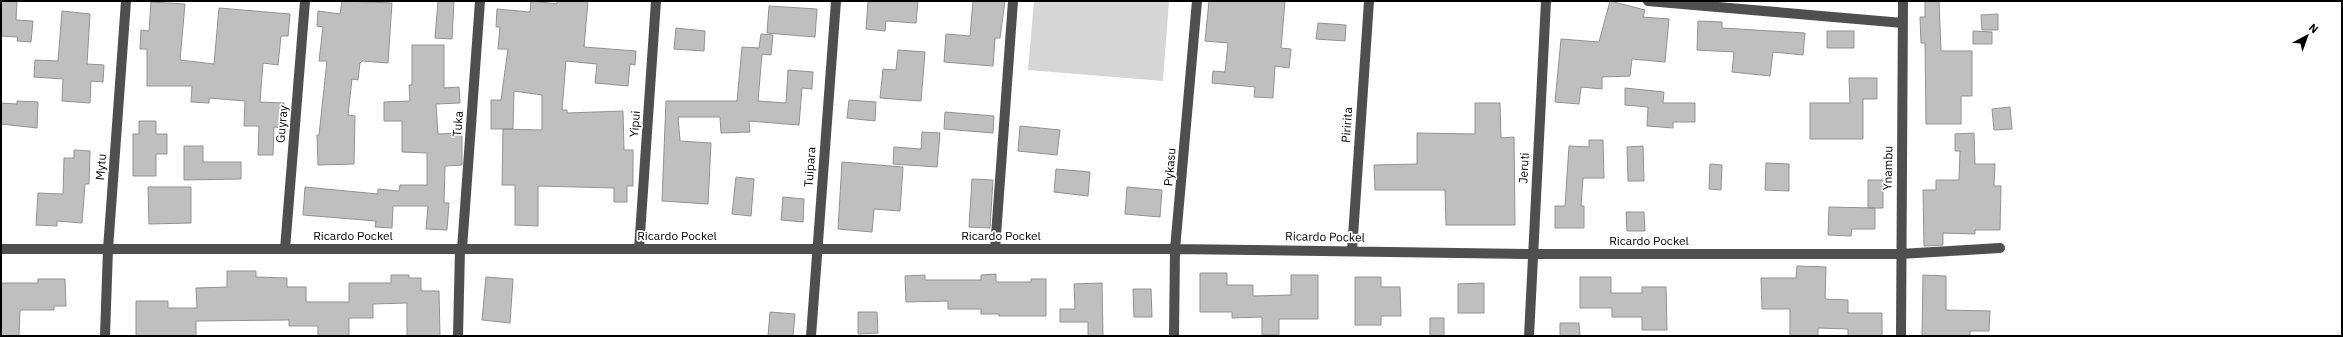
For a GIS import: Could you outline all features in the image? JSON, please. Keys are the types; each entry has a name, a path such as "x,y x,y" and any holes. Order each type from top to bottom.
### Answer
{"street":[{"name":"Mytu","path":"105,336 108,249 126,1"},
{"name":"Guyray","path":"285,249 305,1"},
{"name":"Tuka","path":"458,336 461,249 480,1"},
{"name":"Yipui","path":"639,249 656,1"},
{"name":"Tuipara","path":"811,336 836,1"},
{"path":"995,249 1013,1"},
{"name":"Pykasu","path":"1174,336 1176,249 1197,1"},
{"name":"Piririta","path":"1352,250 1369,1"},
{"name":"Jeruti","path":"1529,336 1546,1"},
{"path":"1648,1 1903,23"},
{"name":"Ynambu","path":"1901,336 1900,254 1903,1"},
{"name":"Ricardo Pockel","path":"1,249 817,248 1352,250 1532,254 1900,254 2000,248"}],"shaded area":[{"path":"1034,1 1169,1 1163,81 1028,70"}],"building":[{"path":"1,1 17,1 16,20 33,21 31,42 17,41 18,37 1,36"},
{"path":"342,1 392,3 388,63 362,61 360,63 358,80 352,79 348,115 355,116 354,164 318,165 317,135 319,135 327,61 319,61 323,27 317,26 318,11 340,14"},
{"path":"438,1 454,1 452,39 435,38"},
{"path":"531,1 557,4 557,1 588,1 584,47 636,51 635,65 630,64 628,86 595,83 597,64 566,61 562,110 567,110 567,113 623,111 624,150 633,150 633,186 627,186 627,202 614,202 614,188 538,186 538,226 515,225 515,185 502,185 503,129 491,129 491,100 501,100 508,49 498,49 500,27 496,27 497,9 530,12","holes":["514,91 542,95 542,130 503,129 513,129"]},
{"path":"868,1 918,1 916,23 886,21 885,31 866,29"},
{"path":"973,1 1005,1 1000,38 995,38 993,66 944,62 946,34 970,36"},
{"path":"1209,1 1285,1 1281,48 1291,49 1289,68 1275,66 1273,98 1254,97 1255,87 1212,83 1213,71 1225,72 1228,43 1205,41"},
{"path":"1610,1 1645,10 1643,17 1669,19 1665,62 1632,59 1630,76 1602,77 1602,89 1581,87 1579,104 1555,102 1561,39 1599,42"},
{"path":"1925,1 1939,1 1941,51 1972,51 1972,96 1961,96 1961,124 1926,124 1925,43 1921,43 1920,17 1925,17"},
{"path":"151,2 185,4 180,60 214,64 219,8 290,14 288,36 281,36 278,65 263,63 260,102 284,103 283,128 274,127 273,155 258,155 259,126 244,126 245,101 209,98 209,103 191,102 192,86 147,86 147,49 140,49 141,30 149,31"},
{"path":"769,6 817,9 815,37 767,33"},
{"path":"62,11 90,14 87,64 104,65 103,82 91,81 90,103 62,101 63,79 34,77 35,60 58,61"},
{"path":"1998,14 1998,30 1982,30 1981,15"},
{"path":"1698,21 1722,22 1722,28 1805,33 1803,55 1773,52 1770,76 1732,72 1734,52 1697,50"},
{"path":"1318,23 1346,25 1345,41 1316,39"},
{"path":"676,28 705,31 704,51 674,49"},
{"path":"1827,31 1854,31 1854,48 1827,48"},
{"path":"1973,31 1992,32 1992,44 1973,44"},
{"path":"761,34 773,35 771,55 762,54 758,101 786,103 788,70 813,72 812,89 802,88 799,125 749,121 750,132 721,133 720,117 678,117 680,141 711,143 708,204 662,201 666,101 737,101 742,47 759,48"},
{"path":"412,45 444,45 444,88 459,87 460,103 436,104 438,134 462,133 462,165 445,166 444,203 449,203 447,230 426,229 428,206 393,206 392,228 375,227 376,221 303,215 305,187 378,194 378,189 399,191 400,185 427,185 427,153 402,152 402,121 384,121 384,102 410,101 409,85 412,85"},
{"path":"898,50 925,52 921,101 880,98 883,69 896,70"},
{"path":"1849,78 1877,78 1877,99 1863,99 1863,139 1810,139 1810,103 1850,103"},
{"path":"1625,88 1664,92 1663,103 1695,103 1695,122 1673,122 1673,128 1647,126 1648,107 1625,105"},
{"path":"849,100 876,102 875,121 847,118"},
{"path":"17,101 38,102 37,128 1,124 1,103 17,104"},
{"path":"1475,103 1500,103 1501,138 1514,137 1515,225 1446,225 1445,190 1375,190 1374,165 1417,164 1417,133 1475,134"},
{"path":"2010,107 2012,129 1994,130 1992,109"},
{"path":"945,112 994,116 993,133 944,129"},
{"path":"139,121 156,121 156,134 167,134 167,154 156,154 156,176 133,176 133,134 139,134"},
{"path":"1020,126 1060,130 1057,155 1018,151"},
{"path":"922,132 940,133 937,167 893,164 894,147 921,149"},
{"path":"1974,133 1975,164 1995,164 1994,186 2001,186 2000,230 1975,230 1975,234 1943,233 1943,245 1924,246 1923,190 1936,190 1936,180 1959,180 1960,151 1955,151 1955,134"},
{"path":"1589,140 1603,140 1604,178 1583,178 1581,206 1584,206 1584,228 1555,228 1555,206 1565,206 1569,146 1589,147"},
{"path":"184,146 203,146 203,162 241,162 241,179 184,180"},
{"path":"1643,146 1644,181 1628,181 1627,147"},
{"path":"74,150 90,151 89,184 85,184 82,223 57,221 57,226 36,225 38,193 63,194 64,158 74,158"},
{"path":"842,162 903,167 900,211 874,209 872,232 838,229"},
{"path":"1766,163 1789,164 1789,191 1765,190"},
{"path":"1710,164 1722,165 1721,190 1709,189"},
{"path":"1056,169 1090,172 1088,196 1054,192"},
{"path":"736,177 754,179 751,216 732,214"},
{"path":"972,179 993,180 990,228 969,227"},
{"path":"1868,180 1883,180 1883,208 1868,208"},
{"path":"148,187 191,187 191,223 149,224"},
{"path":"1127,187 1162,190 1160,217 1125,214"},
{"path":"783,197 804,199 803,222 781,220"},
{"path":"1829,207 1875,208 1875,229 1852,229 1851,236 1828,235"},
{"path":"1626,212 1644,212 1645,231 1627,231"},
{"path":"1797,266 1826,267 1825,299 1848,300 1848,313 1882,313 1882,336 1848,336 1848,329 1818,328 1818,336 1790,336 1790,309 1762,309 1761,278 1796,278"},
{"path":"227,271 256,271 256,277 287,278 287,287 306,287 306,302 349,302 349,283 391,283 391,275 409,275 409,278 421,278 421,291 439,291 440,336 407,336 407,303 373,304 373,318 349,318 349,336 318,336 318,326 289,326 289,320 196,321 196,336 136,336 136,301 168,301 168,308 197,308 196,288 227,287"},
{"path":"1200,273 1227,273 1227,285 1253,285 1253,296 1291,295 1291,275 1318,275 1318,319 1279,319 1279,335 1262,335 1262,317 1232,318 1232,312 1200,312"},
{"path":"996,274 996,282 1031,282 1031,279 1046,279 1046,316 999,316 999,314 981,314 981,309 948,309 948,301 906,302 905,276 925,275 925,280 981,280 981,275"},
{"path":"1923,275 1946,276 1946,310 1990,311 1989,331 1970,331 1970,336 1922,336"},
{"path":"486,277 513,279 510,323 482,320"},
{"path":"1355,277 1381,277 1381,287 1400,287 1401,316 1381,316 1381,325 1355,325"},
{"path":"1580,277 1611,277 1611,293 1642,293 1642,287 1666,287 1667,330 1642,330 1642,317 1612,317 1612,308 1580,308"},
{"path":"38,279 65,279 66,306 54,306 54,310 20,310 19,336 1,336 1,283 38,283"},
{"path":"1102,283 1103,336 1088,336 1088,322 1060,322 1060,309 1075,309 1074,284"},
{"path":"1484,283 1484,313 1458,313 1458,284"},
{"path":"1133,289 1151,289 1152,317 1134,317"},
{"path":"770,312 795,314 793,336 768,336"},
{"path":"858,312 877,312 878,333 858,334"},
{"path":"1430,318 1444,318 1444,336 1430,336"},
{"path":"1560,323 1579,323 1580,336 1560,336"}]}
